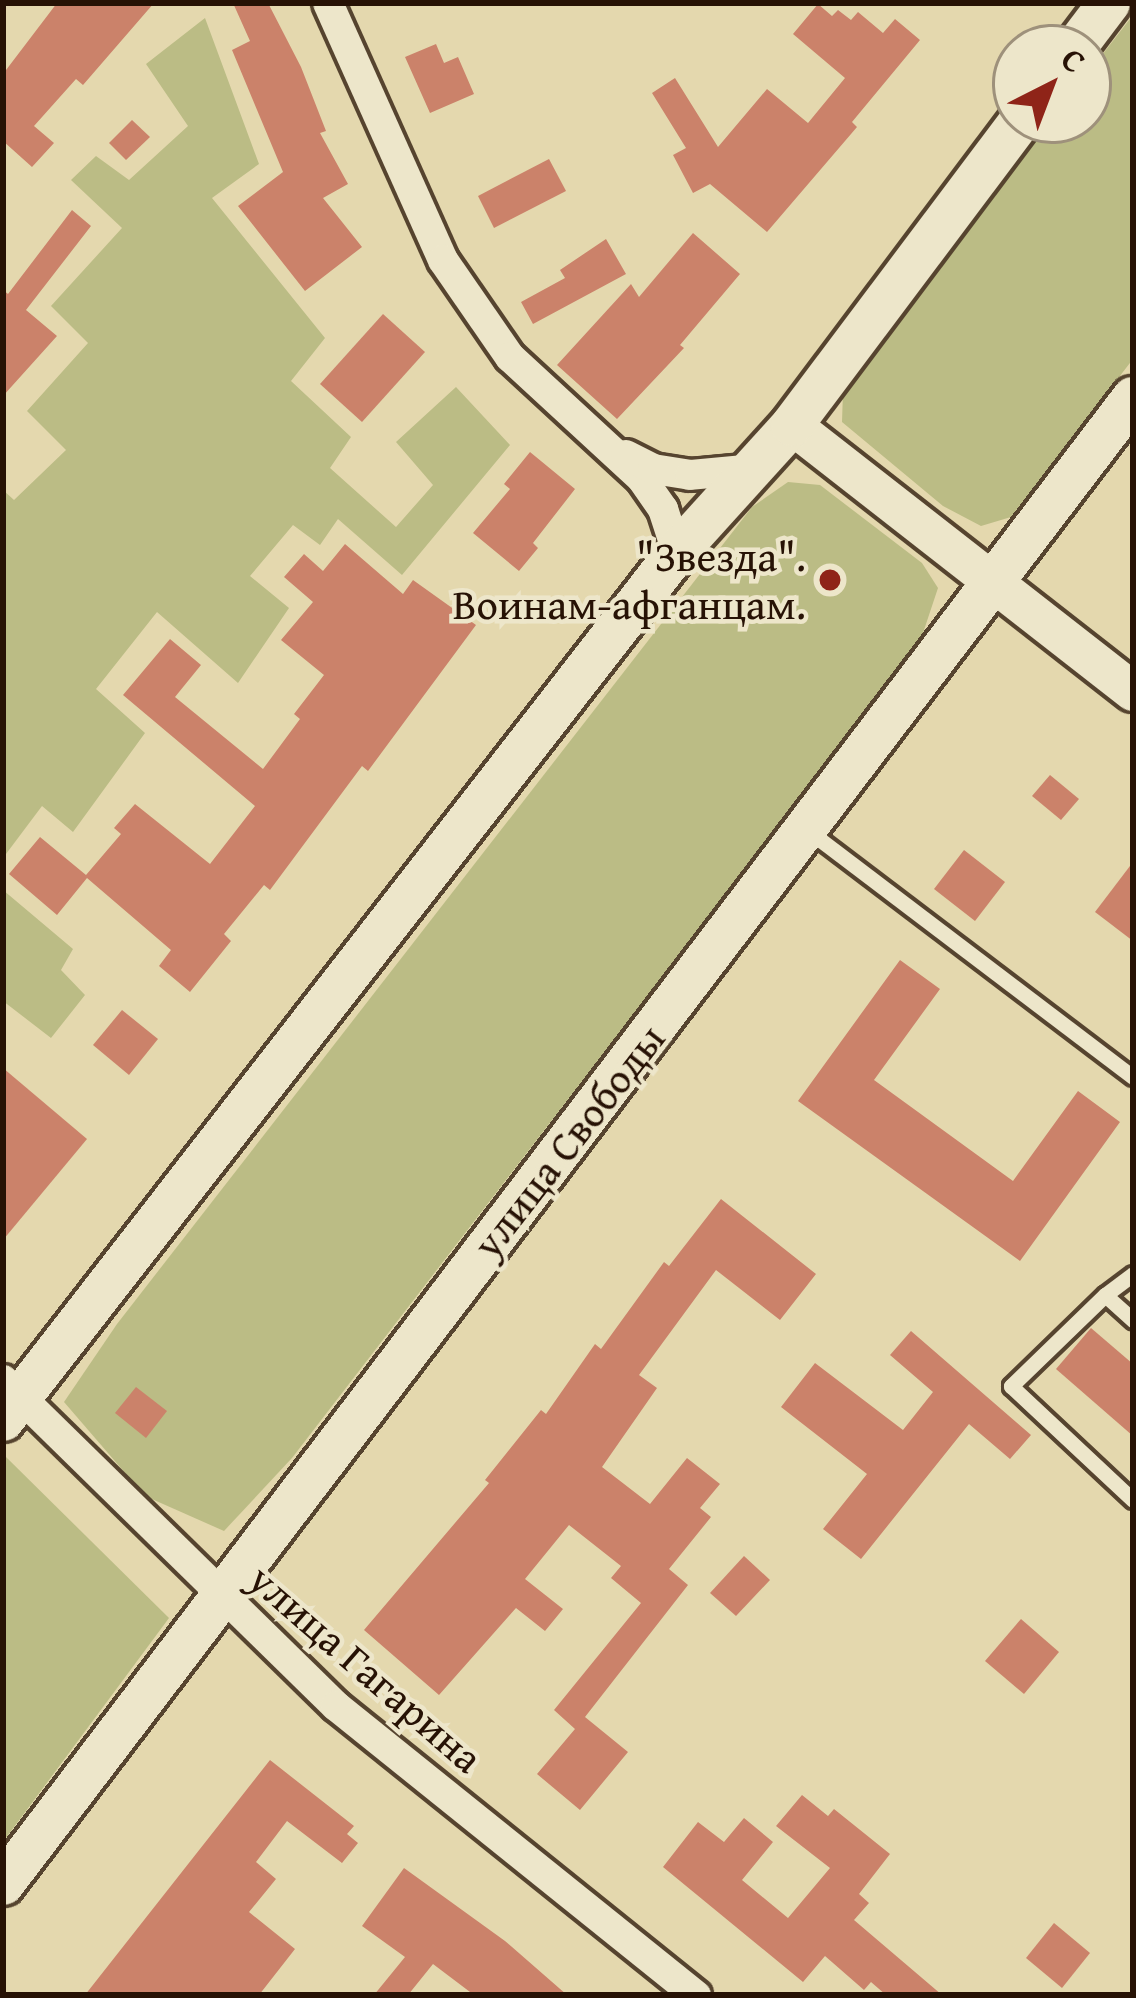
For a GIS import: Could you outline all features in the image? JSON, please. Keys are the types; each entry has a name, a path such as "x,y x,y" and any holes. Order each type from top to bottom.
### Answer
{"main road":[{"path":"9,1399 677,552 792,425 1003,144"},
{"name":"улица Свободы","path":"3,1884 1133,398"}],"street":[{"path":"328,3 443,260 510,357 642,479 663,509 677,552"},
{"path":"792,425 1133,691"},
{"path":"590,435 653,469 690,475 754,469"},
{"name":"улица Гагарина","path":"9,1399 336,1706 696,1995"}],"lane":[{"path":"807,830 1133,1077"},
{"path":"1133,1274 1011,1386 1133,1500"},
{"path":"1105,1295 1133,1320"}],"green space":[{"path":"1133,15 1133,359 1011,517 981,526 943,506 842,422 843,391 1033,144 1112,144 1112,42"},
{"path":"205,18 259,164 212,198 325,338 291,381 351,437 330,468 396,527 433,485 396,442 456,387 510,445 402,575 338,519 320,545 293,525 250,576 289,608 238,683 157,612 96,689 145,733 73,832 42,806 3,858 3,490 14,500 66,450 27,411 88,343 51,306 122,228 71,180 96,156 129,180 188,126 146,64"},
{"path":"788,482 820,485 922,563 938,588 920,642 292,1458 224,1531 145,1496 64,1402 117,1324 752,507"},
{"path":"3,890 73,949 61,970 85,995 51,1038 3,1001"},
{"path":"6,1457 169,1618 3,1842 3,1461"}],"building":[{"path":"57,3 154,3 83,85 76,79 34,126 54,143 32,167 3,141 3,74"},
{"path":"233,3 268,3 301,67 326,131 320,133 348,184 323,198 362,247 305,291 238,206 283,172 232,50 250,41"},
{"path":"818,4 832,16 838,10 851,20 858,12 883,33 895,19 920,40 852,122 857,127 767,232 710,184 693,193 673,155 686,148 652,93 675,78 718,147 767,89 808,123 845,78 793,34"},
{"path":"436,44 444,63 458,57 474,94 430,113 405,57"},
{"path":"132,120 150,137 126,160 109,143"},
{"path":"549,159 566,191 494,228 478,196"},
{"path":"72,210 91,226 26,310 57,336 3,396 3,290 8,294"},
{"path":"693,233 740,274 680,345 684,348 617,419 557,365 631,284 639,297"},
{"path":"606,239 626,274 533,324 521,302 565,278 560,270"},
{"path":"383,314 425,352 362,422 320,384"},
{"path":"530,452 575,489 533,543 538,548 519,571 473,533 510,489 504,484"},
{"path":"345,544 403,594 413,580 476,625 368,771 362,766 270,890 264,885 224,934 231,941 190,992 159,966 171,950 87,878 57,915 9,874 40,837 86,875 121,834 114,828 135,804 210,864 255,806 123,695 170,639 201,665 175,697 263,769 300,719 294,714 324,675 281,640 313,602 284,577 304,554 323,571"},
{"path":"1050,775 1079,799 1061,820 1032,796"},
{"path":"964,850 1005,882 975,921 934,889"},
{"path":"1133,862 1133,941 1095,912"},
{"path":"900,960 940,989 874,1080 1013,1181 1078,1091 1120,1122 1020,1261 798,1101"},
{"path":"122,1010 158,1039 129,1075 93,1045"},
{"path":"3,1068 87,1139 3,1240"},
{"path":"721,1199 816,1274 780,1320 716,1270 639,1375 657,1388 602,1467 650,1504 687,1458 720,1484 700,1508 711,1517 669,1569 688,1585 585,1717 628,1752 580,1810 537,1774 575,1729 554,1710 641,1603 611,1578 621,1566 569,1525 525,1579 563,1609 545,1631 516,1608 439,1695 364,1630 489,1483 485,1480 541,1410 546,1414 595,1344 601,1349 664,1262 669,1266"},
{"path":"1091,1328 1133,1364 1133,1436 1056,1369"},
{"path":"911,1331 1031,1435 1010,1459 969,1424 861,1559 823,1529 867,1474 781,1407 815,1363 903,1430 933,1392 890,1355"},
{"path":"136,1387 167,1411 146,1438 115,1413"},
{"path":"744,1556 770,1580 736,1616 710,1593"},
{"path":"1021,1619 1059,1652 1024,1694 985,1661"},
{"path":"270,1760 354,1826 347,1834 358,1843 342,1863 287,1821 256,1862 276,1879 249,1912 295,1949 259,1995 85,1995"},
{"path":"802,1795 828,1816 834,1809 890,1854 859,1894 869,1903 854,1920 942,1995 886,1995 871,1982 864,1990 825,1956 803,1982 663,1867 698,1822 724,1842 744,1818 773,1842 742,1880 788,1918 830,1868 776,1826"},
{"path":"404,1868 505,1941 567,1995 474,1995 433,1964 408,1995 374,1995 405,1957 362,1926"},
{"path":"1054,1923 1090,1953 1062,1988 1026,1958"}],"place":[{"name":"\"Звезда\". Воинам-афганцам.","path":"830,580"}]}
